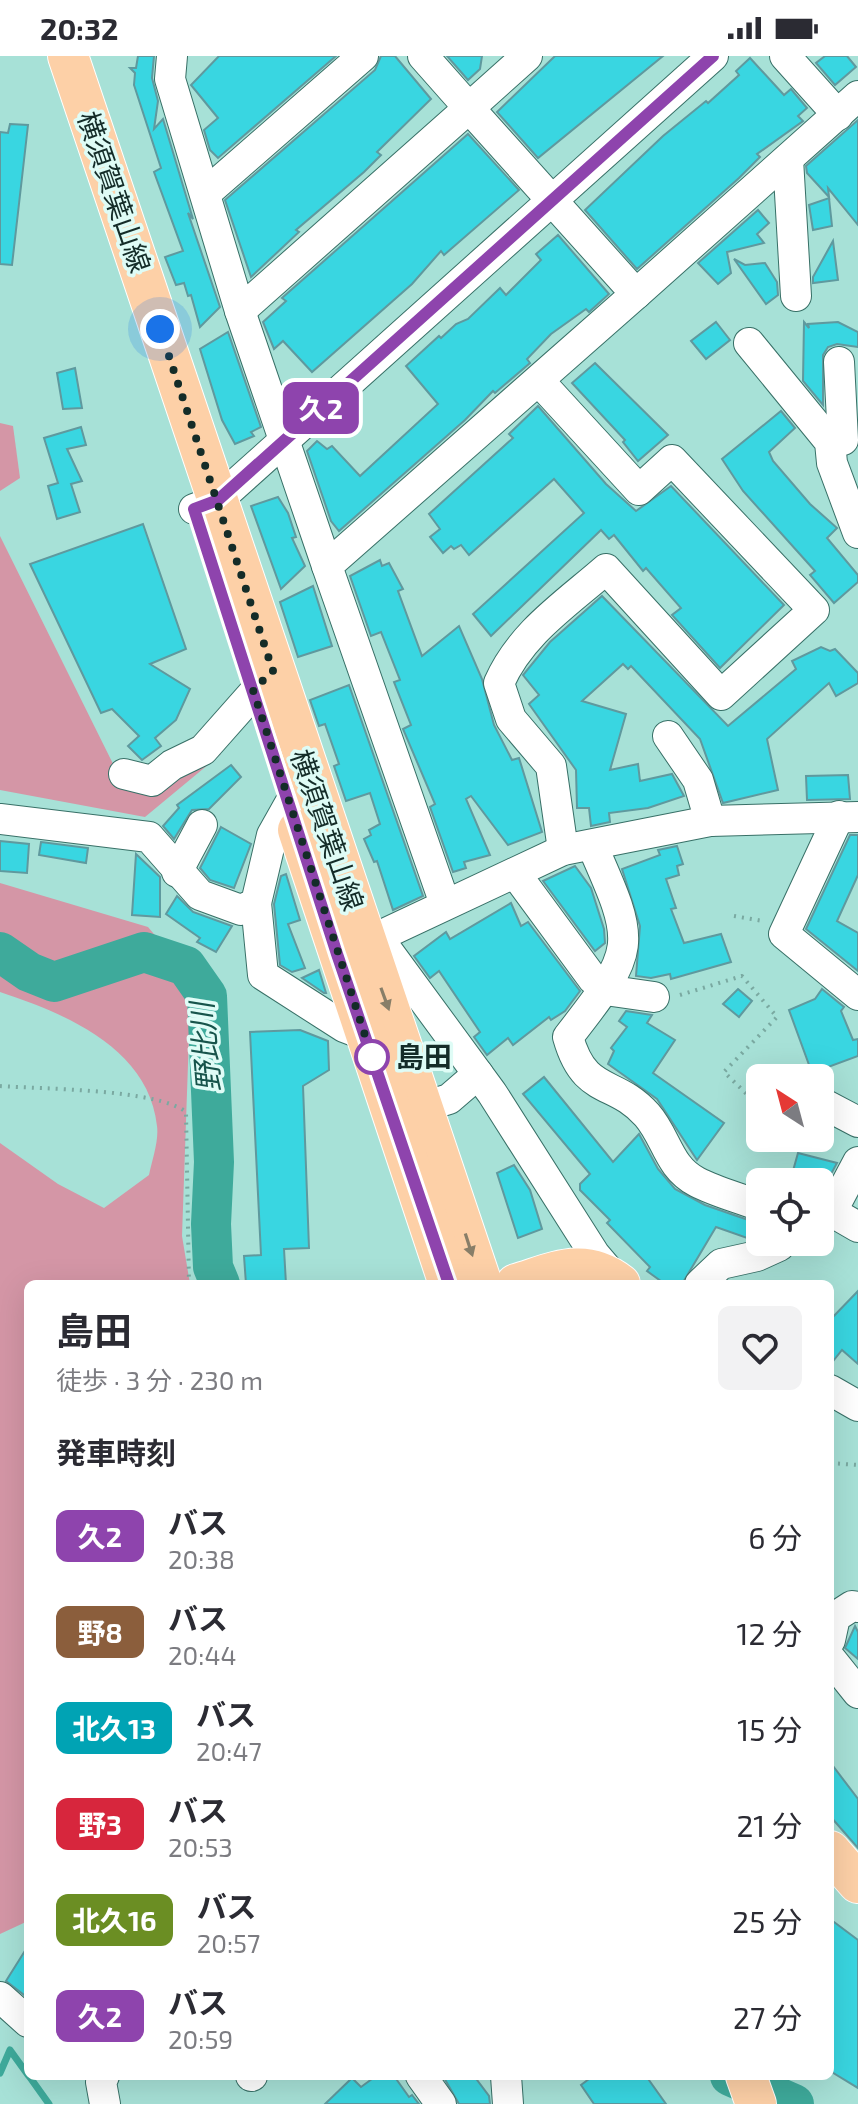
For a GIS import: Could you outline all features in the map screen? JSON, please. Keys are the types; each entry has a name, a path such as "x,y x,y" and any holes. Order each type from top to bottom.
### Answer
{"main road":[{"name":"横須賀葉山線","path":"40,56 206,505"},
{"name":"横須賀葉山線","path":"68,56 206,505 351,948 354,1031 447,1280"},
{"name":"横須賀葉山線","path":"263,680 290,803 423,1107 481,1280"},
{"path":"531,1280 576,1268 604,1271 615,1280"},
{"path":"834,1856 858,1883"},
{"path":"719,2080 727,2104"},
{"path":"747,2080 756,2104"}],"street":[{"path":"195,56 171,67 240,311 445,904"},
{"path":"206,193 363,56"},
{"path":"423,56 636,294"},
{"path":"240,311 527,56"},
{"path":"206,505 283,442 713,56"},
{"path":"327,566 848,106 785,56"},
{"path":"788,159 796,296"},
{"path":"749,343 844,440"},
{"path":"839,362 844,440 832,463 858,533"},
{"path":"539,381 639,490 672,460 814,610 721,695 606,569 526,638 510,657 499,683 511,719 551,766 578,847 622,912 626,937 615,972 605,990 568,1037 575,1062 594,1083 646,1113 661,1135 671,1161 696,1182 746,1201"},
{"path":"124,774 152,781 172,765 203,750 263,680"},
{"path":"668,736 698,780 710,821"},
{"path":"290,803 272,835 256,903 263,975 354,1031"},
{"path":"617,1280 595,1255 478,1074 351,948 578,847 710,821 848,816"},
{"path":"848,816 784,934 858,995"},
{"path":"0,819 149,837 200,895 241,910 256,903"},
{"path":"177,872 202,825"},
{"path":"515,873 593,979 605,990 654,997"},
{"path":"423,1107 449,1099 478,1074"},
{"path":"834,1109 858,1122"},
{"path":"834,1196 858,1162"},
{"path":"834,1213 858,1227"},
{"path":"704,1280 721,1264 757,1256"},
{"path":"834,1392 858,1406"},
{"path":"834,1622 835,1617 852,1606 858,1607"},
{"path":"834,1663 858,1693"},
{"path":"0,1997 24,2018"},
{"path":"102,2080 105,2104"},
{"path":"424,2080 441,2104"},
{"path":"506,2080 508,2104"}],"path":[{"path":"654,997 687,995 742,976 777,1017 724,1072 746,1093"},
{"path":"0,1086 103,1093 175,1103 186,1112 189,1280"},
{"path":"834,1463 858,1465"}],"shaded area":[{"path":"0,423 13,426 20,478 0,491"},
{"path":"0,536 126,790 202,730 221,754 145,817 0,790"},
{"path":"0,883 148,927 191,978 182,1236 189,1280 24,1280 24,1923 0,1934 0,1143 58,1184 104,1208 149,1175 157,1126 151,1099 138,1075 121,1055 76,1023 0,992"}],"building":[{"path":"138,56 154,56 152,78 158,101 154,129 163,119 193,219 188,213 220,307 200,327 191,295 188,296 184,283 176,285 165,257 183,251 154,172 161,168 134,85 135,73 130,68 136,68"},
{"path":"219,56 336,56 218,158 210,150 204,130 218,118 191,85"},
{"path":"381,56 395,56 431,99 377,152 381,155 364,172 296,230 299,232 251,277 225,200 375,70"},
{"path":"447,56 482,56 480,69 468,80"},
{"path":"555,56 663,56 538,158 497,112"},
{"path":"825,56 847,56 856,67 835,85 816,63"},
{"path":"750,58 784,95 791,89 807,108 798,116 803,121 757,154 760,157 739,178 637,269 585,210 663,136 706,101 708,103 739,75 736,71"},
{"path":"858,120 858,225 828,188 829,197 807,173 806,166"},
{"path":"10,124 28,125 12,265 0,264 0,132 8,133"},
{"path":"468,134 519,190 444,255 441,251 412,284 312,372 283,341 274,349 263,322 286,301 282,298"},
{"path":"829,198 832,226 813,230 809,205"},
{"path":"758,210 769,223 757,234 764,243 727,252 731,273 718,284 698,263"},
{"path":"558,235 609,294 589,312 586,309 551,334 527,359 530,363 495,393 493,391 465,420 339,531 331,521 307,451 317,441 327,449 332,446 360,476 438,404 406,366 439,336 441,338 456,324 468,319 500,288 506,295 541,260 536,254"},
{"path":"833,241 838,280 813,283 813,277"},
{"path":"734,259 745,265 765,263 777,282 778,295 766,304"},
{"path":"716,322 730,340 706,359 691,341"},
{"path":"804,322 809,328 808,324 838,322 858,332 858,347 837,344 828,347 823,355 823,405 803,381"},
{"path":"228,332 261,427 251,432 254,436 235,444 222,420 200,349"},
{"path":"595,363 668,435 638,461 623,442 625,440 572,383"},
{"path":"75,368 82,408 63,409 57,373"},
{"path":"538,406 606,484 636,511 671,486 784,605 720,668 672,615 681,608 646,568 643,571 614,535 609,539 601,530 491,636 473,614 584,513 554,479 469,555 461,545 454,549 451,546 443,553 430,537 440,529 429,514 513,438 509,434"},
{"path":"781,411 795,428 769,452 773,461 810,504 837,528 827,538 858,575 858,582 834,603 810,575 815,571 743,491 722,459"},
{"path":"81,427 86,445 67,449 82,481 71,484 80,512 57,519 48,486 58,483 44,438"},
{"path":"278,497 288,513 296,537 292,538 305,566 281,589 251,506"},
{"path":"143,524 186,649 150,664 190,689 176,720 155,738 161,746 142,760 128,746 139,736 112,709 101,713 30,564"},
{"path":"380,560 382,566 389,563 403,589 398,591 422,656 459,626 482,679 494,725 512,760 519,758 542,832 508,845 471,796 466,799 490,855 464,862 466,868 453,872 430,807 435,804 403,729 411,725 394,682 400,680 381,632 371,636 350,576"},
{"path":"313,586 332,646 298,657 280,602"},
{"path":"602,596 728,726 796,669 792,661 821,647 830,651 835,649 858,673 858,683 836,696 829,683 767,739 778,790 723,803 700,739 631,666 628,669 623,664 582,701 626,714 610,770 638,764 640,781 672,774 684,796 648,808 609,813 610,822 591,826 589,808 577,808 576,770 529,704 539,695 523,675 550,642"},
{"path":"349,685 423,896 393,910 377,861 374,862 364,839 371,835 369,830 380,824 370,793 346,801 334,766 339,764 325,724 319,726 310,700"},
{"path":"231,765 241,777 209,809 192,810 174,839 163,826 179,808 177,805"},
{"path":"848,775 850,799 807,800 806,776"},
{"path":"221,827 251,844 234,888 210,880 200,868"},
{"path":"850,835 858,835 858,875 837,921 858,933 858,971 806,929"},
{"path":"0,841 29,844 27,873 0,871"},
{"path":"41,842 88,848 86,863 39,855"},
{"path":"677,846 683,864 677,866 679,875 666,879 676,908 671,909 684,943 721,934 731,962 671,979 670,974 651,978 636,976 640,926 622,869 660,855 658,850"},
{"path":"136,854 160,877 160,917 132,915"},
{"path":"575,866 591,888 604,929 605,943 595,951 543,881"},
{"path":"286,874 300,920 288,924 305,968 292,972 280,965 274,904 281,876"},
{"path":"177,896 193,912 232,926 216,952 197,942 200,938 166,914"},
{"path":"511,903 521,926 528,922 580,991 565,1011 551,1020 549,1017 513,1045 508,1038 487,1055 474,1037 480,1032 439,971 430,978 414,956 446,932 450,939"},
{"path":"319,970 326,993 302,978"},
{"path":"738,989 752,1001 739,1017 723,1004"},
{"path":"822,989 844,1007 841,1011 853,1040 858,1039 858,1056 834,1065 809,1064 789,1010 815,999"},
{"path":"626,1011 652,1015 647,1023 675,1040 653,1073 724,1123 697,1160 657,1099 608,1064 614,1051 611,1048 627,1027 619,1021"},
{"path":"300,1030 328,1041 329,1070 303,1086 309,1248 284,1249 286,1280 246,1280 244,1256 261,1255 250,1032"},
{"path":"544,1077 613,1162 639,1134 658,1169 675,1189 705,1205 746,1219 746,1238 716,1227 684,1280 659,1280 647,1271 650,1267 580,1190 580,1184 590,1174 523,1094"},
{"path":"798,1153 837,1163 834,1169 794,1168"},
{"path":"514,1165 530,1190 542,1229 518,1238 497,1173"},
{"path":"858,1291 858,1364 842,1350 834,1360 834,1316"},
{"path":"855,1626 858,1632 858,1659 845,1648"},
{"path":"834,1767 858,1799 858,1848 834,1821"},
{"path":"834,1922 858,1940 858,2088 834,2073"},
{"path":"24,1952 24,1995 6,1981"},
{"path":"350,2080 361,2087 371,2080 397,2080 409,2097 412,2095 419,2104 325,2104"},
{"path":"445,2080 477,2080 489,2096 490,2104 459,2104"},
{"path":"588,2080 649,2080 666,2104 594,2104 581,2085"}],"waterway":[{"name":"野比川","path":"0,952 29,972 54,982 144,952 186,966 207,996 214,1162 211,1224 213,1267 218,1280"},
{"path":"0,2073 10,2050 24,2069"},
{"path":"32,2080 49,2104"},
{"name":"野比川","path":"739,2080 794,2104"}],"bus line":[{"name":"久2","path":"448,1280 337,954 194,509 218,500 713,56"}],"place":[{"name":"島田","path":"372,1057"}],"route":[{"path":"160,329 273,671 253,690 374,1063 372,1057"}]}
